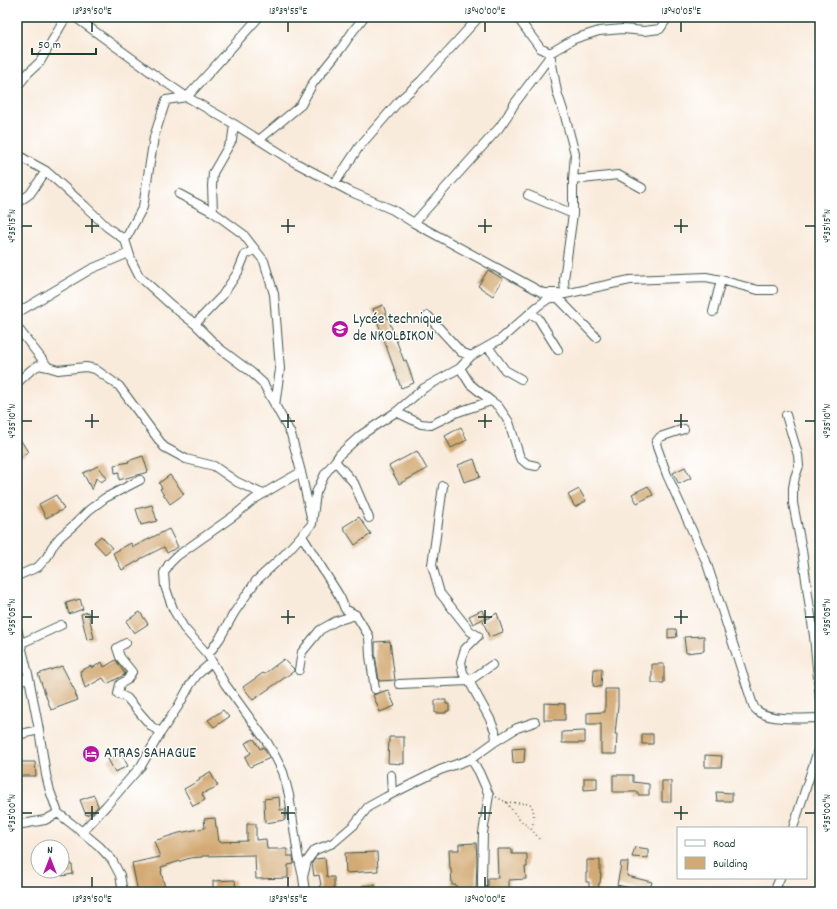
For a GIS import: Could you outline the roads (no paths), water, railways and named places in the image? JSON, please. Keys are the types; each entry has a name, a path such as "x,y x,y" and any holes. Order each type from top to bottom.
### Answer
{"street":[{"path":"76,17 187,97 234,124 294,162 349,191 393,210 414,223 543,293 565,294"},
{"path":"125,240 143,207 154,137 166,100 187,97 259,17"},
{"path":"259,140 301,105 313,83 364,17"},
{"path":"335,183 364,141 400,100 421,81 479,17"},
{"path":"517,17 540,48 550,53"},
{"path":"414,223 499,128 515,103 548,59 550,53 574,39 599,31 644,31 660,29 668,17"},
{"path":"18,85 40,62 63,19"},
{"path":"550,53 557,92 575,154 573,214 564,278 565,294"},
{"path":"213,212 213,173 232,140 234,124"},
{"path":"17,154 46,171 107,227 125,240 132,262 139,276 195,324 218,348 264,383 291,434 312,524"},
{"path":"17,203 30,194 46,171"},
{"path":"573,180 618,175 642,188"},
{"path":"179,194 213,212 243,234 264,261 274,294 280,369 275,406"},
{"path":"528,195 573,214"},
{"path":"195,324 222,296 238,272 245,255 255,250"},
{"path":"17,313 91,269 129,253"},
{"path":"82,832 141,766 194,680 210,659 234,613 256,581 284,555 312,524 316,493 325,474 340,454 361,435 396,412 424,388 460,368 471,356 501,339 548,298 630,280 706,277 758,290 773,290"},
{"path":"713,312 721,280"},
{"path":"548,298 558,298 596,337"},
{"path":"530,313 538,318 558,350"},
{"path":"428,316 461,352 471,356"},
{"path":"17,327 48,367"},
{"path":"488,347 505,370 521,379"},
{"path":"17,383 39,365 58,370 86,367 95,369 119,386 164,447 186,458 214,466 237,482 263,494"},
{"path":"460,368 470,384 498,406 509,422 520,458 526,464 536,466"},
{"path":"396,412 421,424 431,425 455,413 491,401"},
{"path":"786,415 798,455 799,466 793,488 793,503 802,550 814,636 820,699"},
{"path":"684,429 660,437 656,442 657,447 667,475 706,561 753,705 760,713 770,716 820,718"},
{"path":"335,462 354,484 369,518"},
{"path":"301,472 253,500 235,515 177,556 169,564 164,573 164,586 173,609 184,628 210,659 225,684 276,756 283,772 289,796 305,892"},
{"path":"17,576 38,567 47,557 52,547 60,537 89,510 105,498 140,480"},
{"path":"443,486 432,566 440,593 470,631 478,636 466,649 461,662 463,673 469,681 495,730 496,741"},
{"path":"302,536 346,609 356,615 369,636 370,656 375,689"},
{"path":"299,670 302,652 320,630 336,620 356,615"},
{"path":"19,644 61,625"},
{"path":"17,629 19,644 29,678 46,775 58,813 99,846 112,860 120,875 123,892"},
{"path":"126,643 118,648 120,657 132,672 127,680 120,684 118,694 127,698 152,727 161,732"},
{"path":"399,684 469,681 492,665"},
{"path":"17,681 29,678"},
{"path":"303,877 307,861 315,850 333,843 354,825 368,807 440,770 471,759 517,728 535,722"},
{"path":"17,736 39,730"},
{"path":"793,827 820,744"},
{"path":"471,759 480,772 489,795 483,833 482,892"},
{"path":"391,775 392,794"},
{"path":"17,825 45,820 58,813"},
{"path":"774,892 780,879"}],"place":[{"name":"Lycée technique de NKOLBIKON","path":"340,329"},
{"name":"ATRAS SAHAGUE","path":"91,754"}]}
